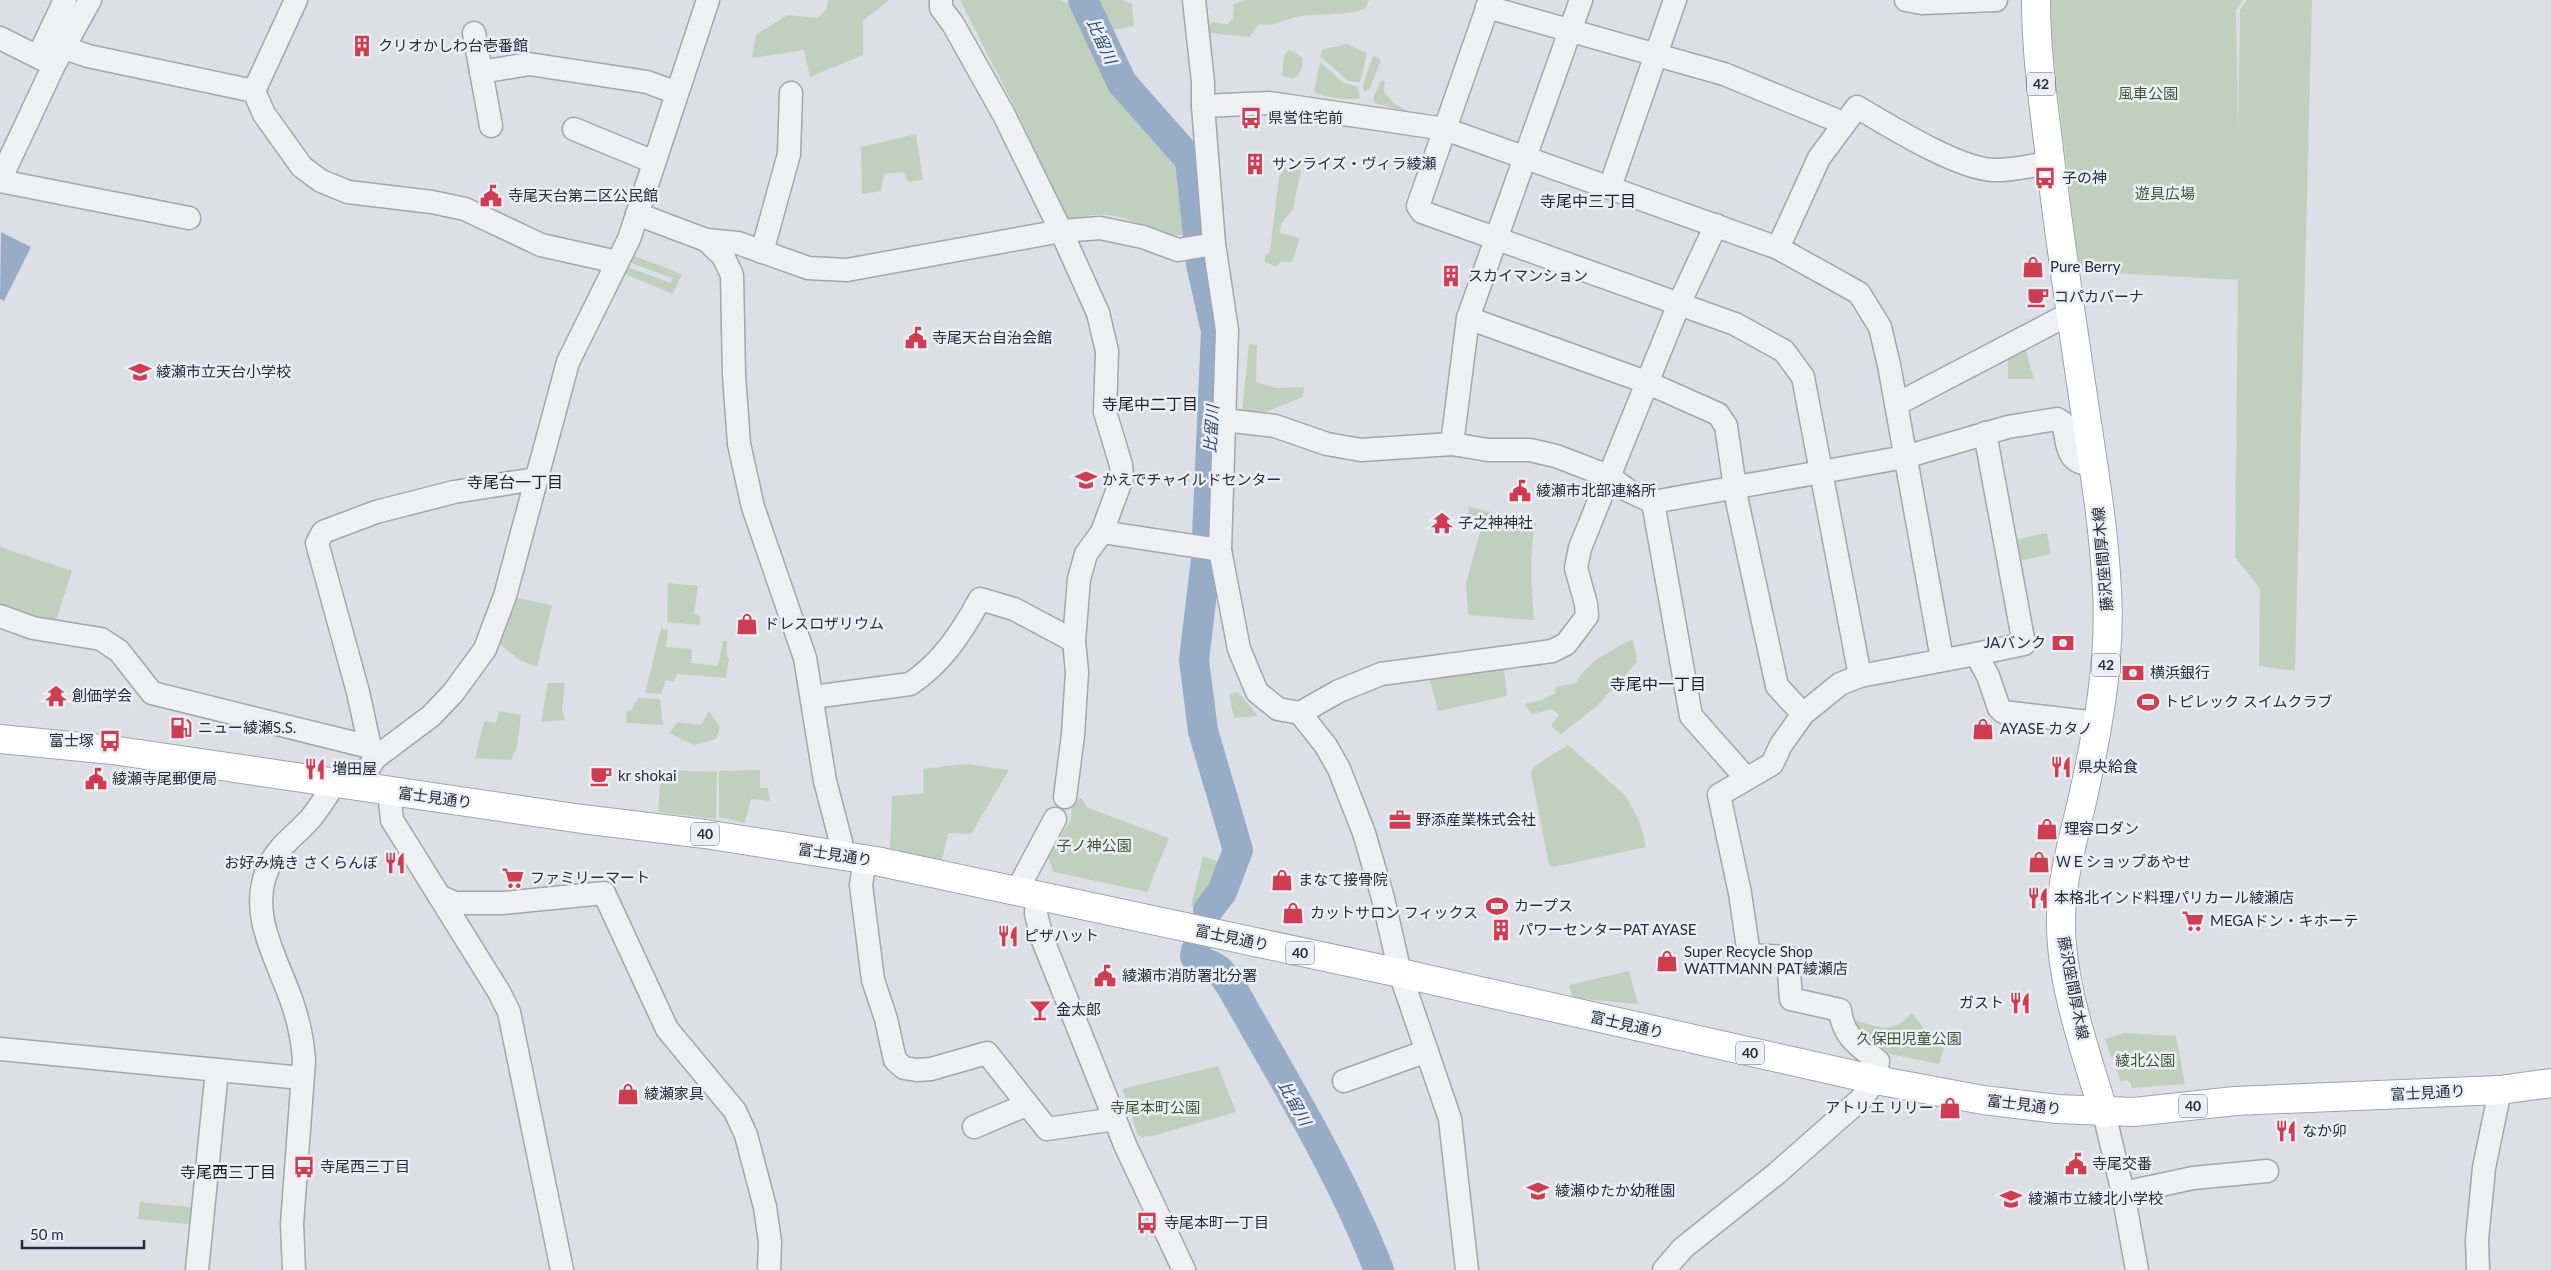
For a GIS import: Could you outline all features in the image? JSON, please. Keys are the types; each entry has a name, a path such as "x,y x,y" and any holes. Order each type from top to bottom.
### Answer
{"main road":[{"name":"藤沢座間厚木線","path":"2036,0 2038,55 2050,163 2104,543 2109,636 2106,676 2093,754 2068,863 2061,923 2066,966 2081,1035 2104,1113"},
{"name":"富士見通り","path":"0,739 112,750 853,857 1400,973 1876,1080 1983,1100 2104,1113 2134,1112 2235,1101 2500,1090 2551,1083"}],"street":[{"path":"65,0 52,56 0,181 189,218"},
{"path":"52,56 90,0"},
{"path":"296,0 254,91 264,114 302,167 321,181 348,192 432,202 465,209 541,245 617,262"},
{"path":"0,616 33,628 101,639 119,651 152,693 372,753 430,716 453,693 485,649 505,596 535,478 568,362 628,239 708,0"},
{"path":"941,0 941,8 953,24 1004,115 1061,231 1098,313 1107,351 1105,412 1121,465 1122,478 1102,532 1090,546 1082,563 1077,595 1074,641 1077,672 1074,735 1065,797"},
{"path":"1194,0 1204,82 1205,246 1227,330 1224,420 1209,549 1239,649 1258,692 1278,709 1300,713 1339,691 1381,674 1552,651 1566,644 1587,616 1586,604 1576,568 1580,548 1646,382 1679,304 1716,226"},
{"path":"1452,444 1468,318 1581,0"},
{"path":"1610,187 1675,0"},
{"path":"1906,0 1922,3 1996,0"},
{"path":"1843,122 1724,74 1570,31 1489,3 1418,206 1422,212 1497,240 1735,324 1784,351 1803,376 1860,676"},
{"path":"474,33 491,126"},
{"path":"0,38 52,56 88,56 254,91"},
{"path":"481,72 529,64 647,82 677,93"},
{"path":"762,252 789,154 791,93"},
{"path":"1203,106 1269,103 1444,129 1778,248 1859,293 1880,326 1897,404 1942,659"},
{"path":"1778,248 1810,174 1843,122 1857,107 1926,146 1974,167 1993,170 2050,163"},
{"path":"574,129 654,162"},
{"path":"637,214 706,240 738,244 808,268 847,270 1061,231 1100,228 1143,237 1178,250 1205,246"},
{"path":"706,240 723,256 732,275 734,375 739,444 754,507 798,636 813,697 825,781 841,842 853,857 861,885 873,980 886,1019 895,1060 904,1068 917,1070 931,1069 987,1053 1026,1106 1047,1129 1115,1119"},
{"path":"1897,404 2072,314"},
{"path":"1468,318 1646,382 1718,414 1726,426 1735,489 1777,686 1803,714"},
{"path":"1224,420 1275,426 1327,444 1361,450 1452,444 1488,450 1530,450 1556,456 1608,476 1629,491 1653,502 1821,474 1905,457 1985,433 2057,419 2063,422 2072,458 2080,464 2094,465"},
{"path":"1664,1270 1683,1248 1776,1174 1846,1112 1876,1080 1878,1061 1847,1035 1842,1024 1840,1010 1791,999 1788,957 1749,954 1740,893 1719,795 1772,764 1781,745 1803,714 1840,684 1860,676 2024,644 1985,433"},
{"path":"535,478 454,492 376,512 323,532 317,543 358,692 372,753 366,772 378,789 392,820 500,992 509,1012 562,1270"},
{"path":"1653,502 1691,716 1746,778"},
{"path":"1102,532 1209,549"},
{"path":"813,697 910,684 922,676 943,656 965,626 980,600 1014,608 1074,641"},
{"path":"1976,654 1988,676 1999,708 2003,712 2097,723"},
{"path":"1300,713 1326,746 1346,787 1364,833 1383,898 1400,973 1450,1119 1467,1270"},
{"path":"294,1270 292,1224 304,1061 300,1030 293,1004 267,942 262,910 263,888 268,867 276,853 310,818 335,783"},
{"path":"1055,819 1022,881 1036,914 1038,927 1115,1119 1162,1227 1184,1270"},
{"path":"439,896 455,903 503,903 604,893 667,1029 735,1111 746,1135 765,1207 770,1242 769,1270"},
{"path":"0,1049 302,1078"},
{"path":"1344,1081 1427,1051"},
{"path":"197,1270 217,1070"},
{"path":"2478,1270 2477,1240 2484,1168 2500,1090"},
{"path":"974,1127 1026,1106"},
{"path":"2104,1113 2123,1193 2137,1270"},
{"path":"2123,1193 2193,1178 2267,1171"}],"green space":[{"path":"828,0 889,0 863,21 863,55 810,77 804,50 752,58 756,35 787,15 818,18 826,9"},
{"path":"960,0 1060,0 1073,5 1096,35 1118,85 1185,163 1191,235 1175,235 1161,232 1120,217 1105,215 1089,215 1070,221 1062,210 1026,130"},
{"path":"1088,0 1122,0 1132,4 1134,26 1108,31"},
{"path":"1245,0 1369,0 1365,9 1356,11 1296,17 1273,24 1258,24 1250,37 1210,33 1208,30 1211,22 1227,24 1233,19 1234,4"},
{"path":"2050,0 2243,0 2236,10 2238,132 2240,10 2247,0 2312,0 2295,671 2259,666 2260,589 2235,557 2238,280 2079,271 2049,17"},
{"path":"1347,44 1367,53 1360,82 1348,81 1320,56 1323,49"},
{"path":"1289,50 1302,57 1301,69 1294,79 1282,76 1284,55"},
{"path":"1373,56 1381,60 1369,90 1364,92 1363,85"},
{"path":"1320,62 1342,82 1358,87 1360,99 1342,99 1314,92"},
{"path":"1381,81 1385,81 1384,91 1393,103 1409,112 1375,103 1373,97"},
{"path":"916,134 923,180 908,182 904,172 884,174 881,191 862,194 861,147"},
{"path":"1285,168 1301,170 1293,209 1281,224 1280,233 1300,238 1292,262 1280,262 1277,267 1265,262 1265,256 1270,251 1279,177"},
{"path":"632,255 682,274 673,294 625,274 627,267 671,283 672,278 629,262"},
{"path":"1249,344 1257,345 1256,382 1276,388 1304,387 1303,397 1263,413 1242,412"},
{"path":"2025,348 2034,379 2008,379 2008,356"},
{"path":"1469,507 1536,523 1531,559 1534,620 1468,615 1466,583 1481,529 1466,524"},
{"path":"2047,533 2051,554 2019,561 2014,540"},
{"path":"0,547 72,571 57,618 49,622 0,608"},
{"path":"668,583 698,586 694,614 700,616 700,625 667,622"},
{"path":"517,598 552,605 537,667 519,660 500,644"},
{"path":"661,628 668,629 666,647 692,649 691,663 718,666 723,641 727,641 727,657 729,658 726,678 677,674 674,682 666,680 661,694 645,693"},
{"path":"1633,639 1637,662 1596,707 1561,734 1551,726 1559,715 1553,709 1532,714 1524,704 1542,700 1555,693 1556,687 1576,683 1593,662"},
{"path":"1504,669 1507,696 1438,711 1429,677"},
{"path":"548,683 565,683 562,710 565,720 541,722"},
{"path":"1238,692 1258,716 1234,718 1229,695"},
{"path":"638,698 660,699 663,725 627,723 626,712 632,709"},
{"path":"499,711 521,715 517,747 511,760 475,758 484,721 496,723"},
{"path":"709,711 720,727 716,739 694,745 669,733 678,722 701,725"},
{"path":"1568,745 1626,796 1640,823 1646,847 1554,867 1549,865 1531,773 1533,767"},
{"path":"966,764 1009,770 971,834 948,833 942,861 890,849 892,796 924,793 923,769"},
{"path":"661,770 717,772 716,819 658,812"},
{"path":"760,770 760,788 768,788 770,801 751,799 745,823 719,817 719,771"},
{"name":"子ノ神公園","path":"1081,798 1088,808 1169,838 1147,892 1054,872 1048,858 1071,819 1072,803"},
{"path":"1203,856 1227,865 1206,913 1191,906"},
{"path":"1629,971 1638,1004 1573,998 1569,985"},
{"name":"久保田児童公園","path":"1912,1013 1925,1029 1945,1036 1945,1045 1939,1064 1890,1054 1854,1025 1856,1020 1879,1027 1892,1027 1905,1020"},
{"name":"綾北公園","path":"2125,1033 2176,1036 2185,1084 2132,1088 2130,1082 2126,1080 2121,1082 2105,1039"},
{"name":"寺尾本町公園","path":"1218,1066 1236,1112 1156,1135 1142,1137 1138,1135 1122,1089"},
{"path":"140,1202 198,1208 196,1225 138,1219"}],"water":[{"path":"1,232 31,247 4,301 0,299"}],"waterway":[{"name":"比留川","path":"1083,0 1122,83 1190,160 1201,264 1216,331 1206,559 1194,660 1203,731 1238,850 1222,892 1208,910"},
{"name":"比留川","path":"1196,951 1195,956 1218,970 1232,988 1329,1162 1364,1233 1379,1270"}],"place":[{"name":"クリオかしわ台壱番館","path":"362,46"},
{"name":"県営住宅前","path":"1251,118"},
{"name":"サンライズ・ヴィラ綾瀬","path":"1255,164"},
{"name":"子の神","path":"2045,178"},
{"name":"寺尾天台第二区公民館","path":"491,196"},
{"name":"Pure Berry","path":"2033,267"},
{"name":"スカイマンション","path":"1451,276"},
{"name":"コパカバーナ","path":"2038,297"},
{"name":"寺尾天台自治会館","path":"916,338"},
{"name":"綾瀬市立天台小学校","path":"140,372"},
{"name":"かえでチャイルドセンター","path":"1086,480"},
{"name":"綾瀬市北部連絡所","path":"1520,491"},
{"name":"子之神神社","path":"1442,523"},
{"name":"ドレスロザリウム","path":"747,624"},
{"name":"JAバンク","path":"2063,643"},
{"name":"横浜銀行","path":"2133,673"},
{"name":"創価学会","path":"56,696"},
{"name":"トピレック スイムクラブ","path":"2148,702"},
{"name":"ニュー綾瀬S.S.","path":"181,728"},
{"name":"AYASE カタノ","path":"1983,729"},
{"name":"富士塚","path":"110,741"},
{"name":"県央給食","path":"2061,767"},
{"name":"増田屋","path":"315,769"},
{"name":"kr shokai","path":"601,776"},
{"name":"綾瀬寺尾郵便局","path":"96,779"},
{"name":"野添産業株式会社","path":"1400,820"},
{"name":"理容ロダン","path":"2047,829"},
{"name":"ＷＥショップあやせ","path":"2039,862"},
{"name":"お好み焼き さくらんぼ","path":"395,863"},
{"name":"ファミリーマート","path":"513,878"},
{"name":"まなて接骨院","path":"1282,880"},
{"name":"本格北インド料理パリカール綾瀬店","path":"2038,898"},
{"name":"カープス","path":"1497,906"},
{"name":"カットサロン フィックス","path":"1293,913"},
{"name":"MEGAドン・キホーテ","path":"2193,921"},
{"name":"パワーセンターPAT AYASE","path":"1501,930"},
{"name":"ピザハット","path":"1008,936"},
{"name":"Super Recycle Shop WATTMANN PAT綾瀬店","path":"1667,961"},
{"name":"綾瀬市消防署北分署","path":"1105,976"},
{"name":"ガスト","path":"2020,1003"},
{"name":"金太郎","path":"1040,1010"},
{"name":"綾瀬家具","path":"628,1094"},
{"name":"アトリエ リリー","path":"1950,1108"},
{"name":"なか卯","path":"2286,1131"},
{"name":"寺尾交番","path":"2076,1164"},
{"name":"寺尾西三丁目","path":"304,1167"},
{"name":"綾瀬ゆたか幼稚園","path":"1538,1191"},
{"name":"綾瀬市立綾北小学校","path":"2011,1199"},
{"name":"寺尾本町一丁目","path":"1147,1223"}],"district":[{"name":"寺尾中三丁目","path":"1588,201"},
{"name":"寺尾中二丁目","path":"1150,404"},
{"name":"寺尾台一丁目","path":"515,482"},
{"name":"寺尾中一丁目","path":"1658,684"},
{"name":"寺尾西三丁目","path":"228,1172"}],"park label":[{"name":"風車公園","path":"2148,94"},
{"name":"遊具広場","path":"2165,194"}]}
